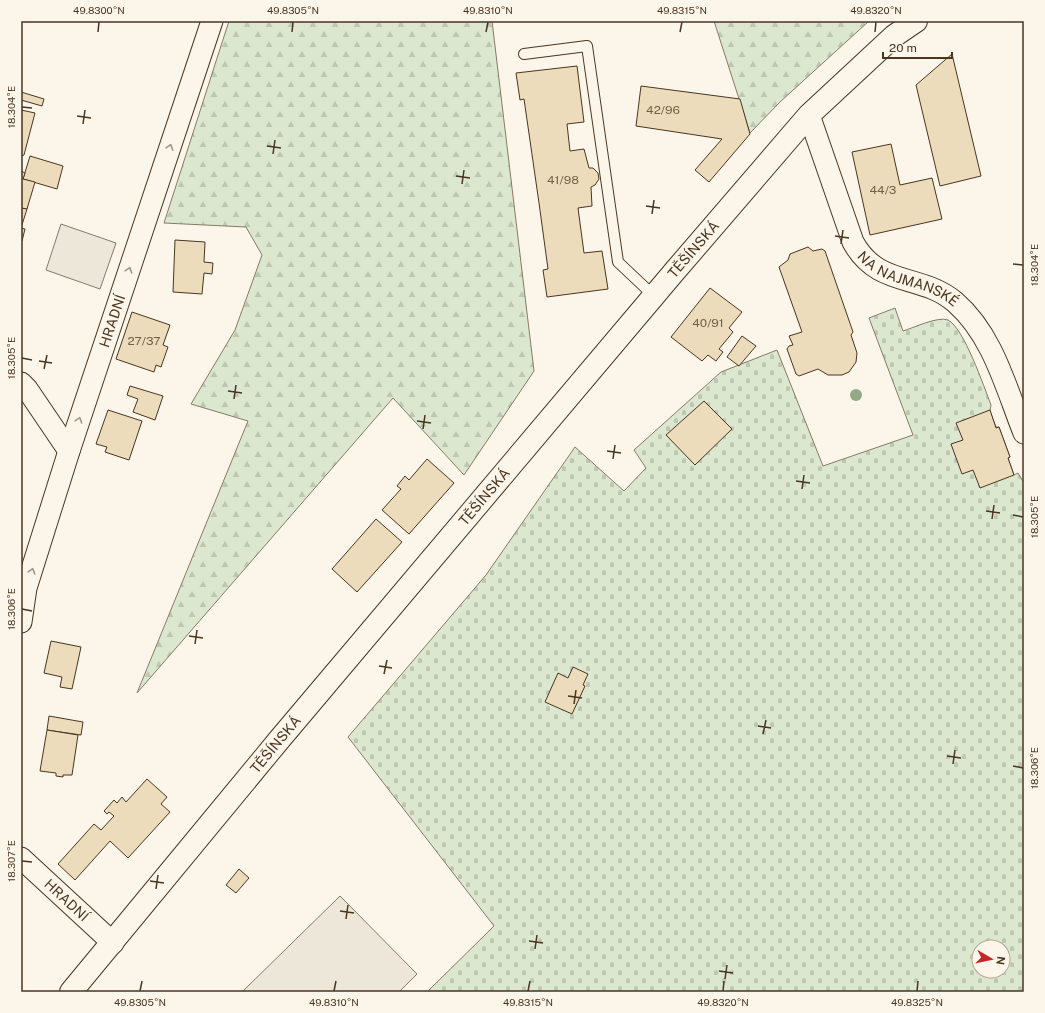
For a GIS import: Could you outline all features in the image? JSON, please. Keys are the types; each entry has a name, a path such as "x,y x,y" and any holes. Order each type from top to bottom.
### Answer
{"main road":[{"name":"TĚŠÍNSKÁ","path":"71,992 279,740 809,115 894,36 916,21"}],"street":[{"name":"HRADNÍ","path":"21,622 26,588 69,451 212,21"},
{"name":"NA NAJMANSKÉ","path":"809,115 853,242 858,251 872,266 882,272 943,293 965,312 979,329 990,349 1024,433"},
{"path":"21,383 27,389 69,451"},
{"name":"HRADNÍ","path":"21,858 113,943"}],"lane":[{"path":"524,54 587,46 618,262 654,296"}],"green space":[{"path":"229,21 492,21 534,371 464,475 393,398 137,693 248,421 191,404 235,330 262,255 246,227 164,223"},
{"path":"714,21 869,21 780,102 750,133"},
{"path":"895,308 903,331 926,323 944,319 948,320 954,325 967,346 979,372 991,405 990,411 996,427 999,427 1010,457 1008,458 1014,475 1018,473 1024,483 1024,992 427,992 494,926 348,737 486,575 575,447 624,491 646,468 634,450 721,372 777,350 823,466 913,435 869,318"}],"shaded area":[{"path":"61,224 116,243 100,289 46,270"},
{"path":"340,896 417,974 399,992 242,992"}],"building":[{"path":"952,54 981,176 940,186 916,85"},
{"path":"577,66 584,122 567,124 570,151 584,149 589,168 593,168 598,173 599,179 595,185 591,187 592,206 578,208 584,253 602,251 608,289 547,297 543,270 548,269 539,203 524,99 520,100 516,73"},
{"path":"641,86 740,99 750,134 709,182 695,170 722,139 636,126"},
{"path":"21,92 44,99 42,106 21,100"},
{"path":"21,110 35,113 24,155 21,156"},
{"path":"891,144 900,185 932,178 942,219 870,235 852,152"},
{"path":"30,156 63,166 57,189 23,179"},
{"path":"21,171 25,173 23,179 35,182 27,209 21,208"},
{"path":"21,208 27,209 21,228"},
{"path":"21,228 25,229 22,241 21,241"},
{"path":"175,240 205,242 204,262 213,263 212,274 204,273 202,294 173,292"},
{"path":"808,247 813,251 822,249 825,251 853,332 851,335 857,353 856,362 849,372 842,375 828,375 818,369 799,376 796,374 787,349 789,346 793,345 789,336 802,332 779,267 788,260 790,254"},
{"path":"710,288 742,312 729,328 733,332 719,349 723,352 716,361 708,355 702,361 671,337"},
{"path":"132,312 170,325 163,345 168,347 161,367 156,365 154,372 116,359"},
{"path":"742,336 756,346 739,366 727,357"},
{"path":"130,386 163,396 155,420 133,412 138,399 127,395"},
{"path":"704,401 732,429 695,465 666,435"},
{"path":"108,410 142,421 129,460 105,452 107,447 96,444"},
{"path":"990,410 996,428 999,427 1010,457 1008,458 1014,475 980,488 973,470 962,474 951,444 963,440 956,423"},
{"path":"427,459 454,483 409,534 382,510 401,489 397,486 405,476 409,480"},
{"path":"376,519 402,542 357,592 332,569"},
{"path":"51,641 81,647 72,689 60,687 62,677 44,673"},
{"path":"573,667 588,674 583,685 585,686 572,714 545,702 558,673 568,678"},
{"path":"49,716 83,722 81,735 47,730"},
{"path":"47,730 78,735 72,775 63,775 63,777 56,776 56,773 40,771"},
{"path":"147,779 167,797 161,804 170,812 128,858 110,841 75,880 58,864 94,824 101,830 114,816 109,812 107,814 104,811 114,800 117,803 122,797 126,802"},
{"path":"239,869 249,878 236,893 226,885"}]}
